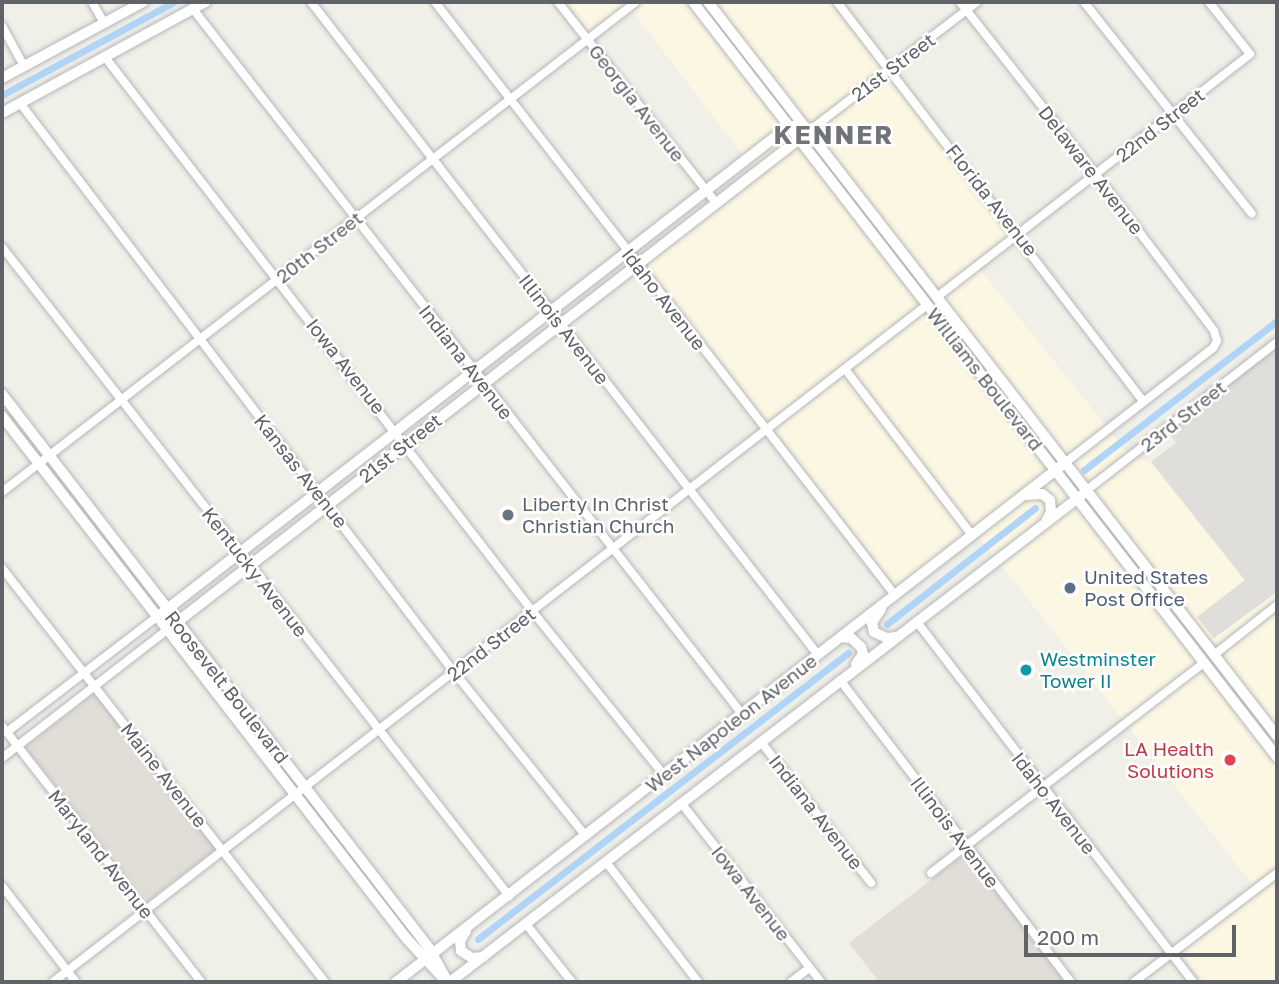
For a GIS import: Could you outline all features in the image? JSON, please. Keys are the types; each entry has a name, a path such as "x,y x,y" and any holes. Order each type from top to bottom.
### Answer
{"main road":[{"path":"2,78 143,2"},
{"path":"2,113 206,2"},
{"name":"Williams Boulevard","path":"693,2 1277,757"},
{"name":"Williams Boulevard","path":"708,2 1277,736"},
{"path":"789,127 796,126 824,151"},
{"name":"21st Street","path":"157,617 789,127"},
{"name":"21st Street","path":"167,630 799,139"},
{"path":"914,287 924,295 937,297"},
{"name":"Roosevelt Boulevard","path":"2,394 306,787 448,982"},
{"name":"Roosevelt Boulevard","path":"2,416 295,795 429,957"},
{"name":"West Napoleon Avenue","path":"396,982 1066,462"},
{"name":"West Napoleon Avenue","path":"448,982 840,680 1043,528 1087,490"},
{"path":"1023,496 1042,494 1050,500 1051,512 1043,528"},
{"path":"885,603 872,623 874,632 887,638 899,636"},
{"path":"841,637 851,638 861,647 863,654 851,672"},
{"path":"1185,639 1214,655"},
{"path":"1204,663 1217,666 1230,683 1237,685"},
{"path":"472,923 460,941 461,951 472,958 483,957"},
{"path":"396,982 410,982"}],"street":[{"path":"92,2 104,23"},
{"name":"Illinois Avenue","path":"311,2 818,655"},
{"name":"Idaho Avenue","path":"435,2 895,595"},
{"name":"Georgia Avenue","path":"558,2 717,204"},
{"name":"20th Street","path":"2,492 636,2"},
{"name":"Florida Avenue","path":"837,2 1143,401"},
{"name":"Delaware Avenue","path":"960,2 1096,174 1212,328 1217,341"},
{"name":"21st Street","path":"808,131 977,2"},
{"path":"1084,2 1252,214"},
{"name":"22nd Street","path":"937,297 1250,54 1209,2"},
{"name":"Indiana Avenue","path":"193,9 472,371 742,714"},
{"path":"2,26 24,66"},
{"name":"Iowa Avenue","path":"106,57 533,611 664,775"},
{"name":"Kansas Avenue","path":"20,103 454,672 585,835"},
{"name":"Kentucky Avenue","path":"2,247 509,896"},
{"name":"22nd Street","path":"53,982 928,304"},
{"name":"23rd Street","path":"1066,462 1213,348 1217,341"},
{"name":"23rd Street","path":"1087,490 1277,342"},
{"path":"845,369 972,535"},
{"name":"Maine Avenue","path":"2,568 325,982"},
{"path":"1214,655 1277,606"},
{"name":"21st Street","path":"4,729 157,617"},
{"name":"Idaho Avenue","path":"918,622 1041,788 1193,982"},
{"name":"21st Street","path":"2,758 167,630"},
{"path":"931,873 1204,663"},
{"name":"Illinois Avenue","path":"840,680 1071,982"},
{"name":"Maryland Avenue","path":"4,729 201,982"},
{"name":"Indiana Avenue","path":"761,742 871,883"},
{"name":"Iowa Avenue","path":"682,804 821,982"},
{"path":"606,862 698,982"},
{"path":"1134,982 1277,873"},
{"path":"2,886 76,982"},
{"path":"526,924 572,982"},
{"path":"790,982 810,968"}],"shaded area":[{"path":"565,2 832,2 1012,234 975,263 1131,457 1151,462 1245,581 1197,616 1214,638 1277,592 1277,982 1203,982 1180,952 1258,892 973,529 896,587 644,264 759,176 633,12 595,39"},
{"path":"1277,347 1277,592 1214,638 1197,617 1245,580 1151,462 1176,443 1168,431"},
{"path":"95,693 216,849 148,901 25,747"},
{"path":"966,853 1065,982 879,982 849,943"}],"waterway":[{"path":"2,95 174,2"},
{"path":"1084,470 1277,321"},
{"path":"887,624 1035,508"},
{"path":"478,939 848,653"}],"place":[{"name":"Liberty In Christ Christian Church","path":"508,515"},
{"name":"United States Post Office","path":"1070,588"},
{"name":"Westminster Tower II","path":"1026,670"},
{"name":"LA Health Solutions","path":"1230,760"}],"district":[{"name":"KENNER","path":"834,135"}]}
